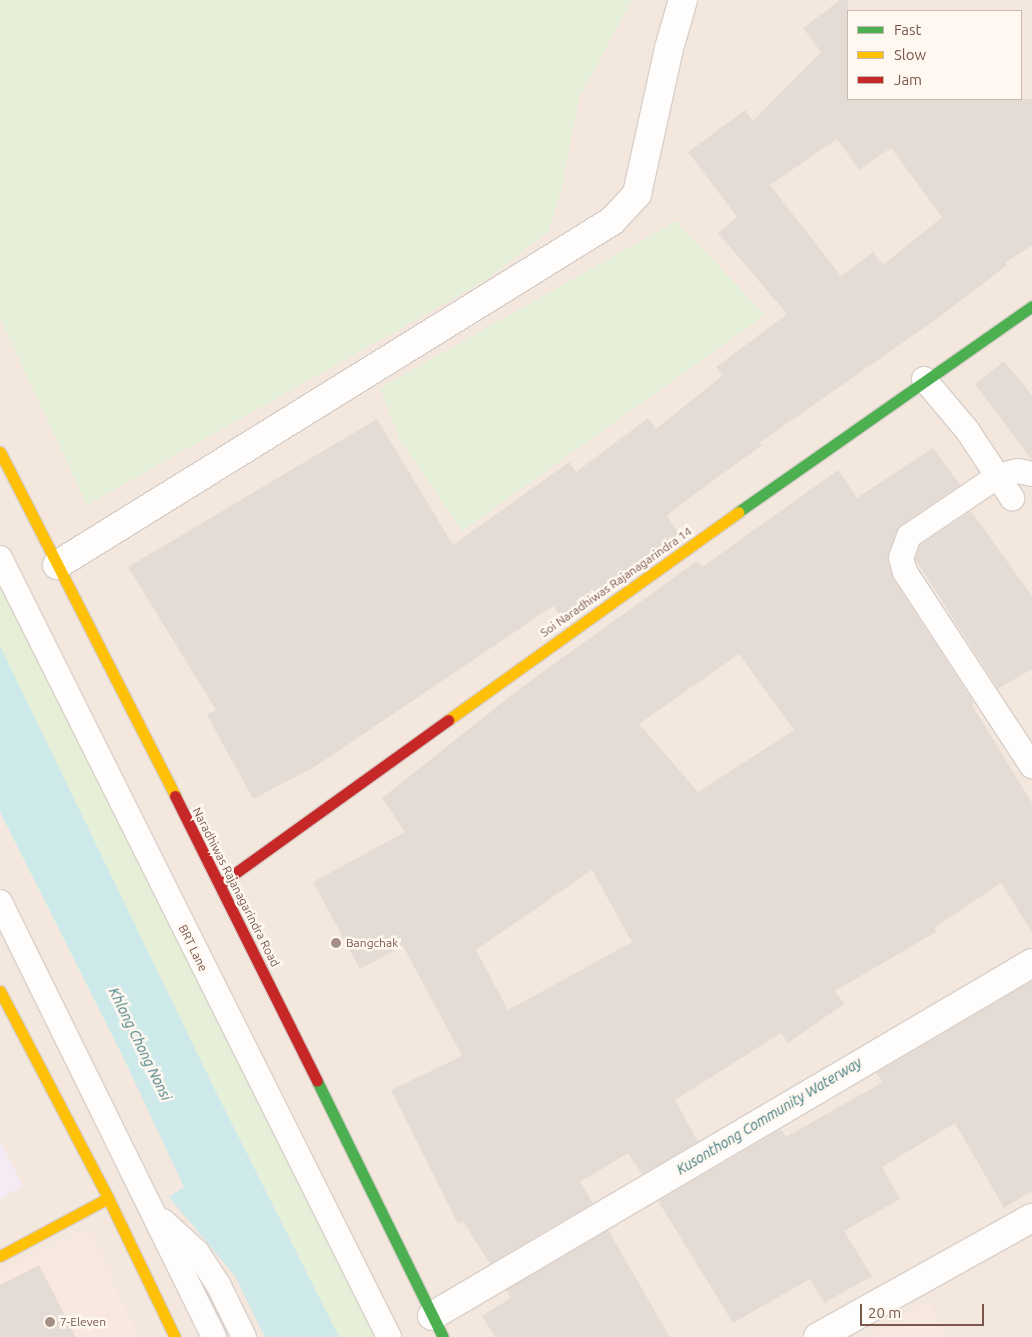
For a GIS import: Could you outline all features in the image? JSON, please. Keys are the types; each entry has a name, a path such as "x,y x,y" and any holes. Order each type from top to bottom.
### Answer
{"main road":[{"name":"Soi Naradhiwas Rajanagarindra 14","path":"220,884 924,380 1032,306"},
{"name":"Naradhiwas Rajanagarindra Road","path":"0,452 220,884 437,1326"},
{"path":"0,991 108,1198 175,1337"},
{"path":"0,1256 108,1198"}],"street":[{"path":"57,565 612,221 636,194 669,48 683,0"},
{"path":"437,1326 1032,963"},
{"path":"818,1337 1032,1218"}],"lane":[{"path":"924,380 967,430 1012,498"},
{"path":"1032,474 1018,471 998,476 909,536 902,561 905,572 1032,766"},
{"name":"BRT Lane","path":"0,558 389,1337"},
{"path":"0,902 214,1337"},
{"path":"152,1210 197,1252 218,1284 244,1337"}],"shaded area":[{"path":"0,0 1032,0 1032,1337 0,1337"},
{"path":"0,1141 23,1186 0,1199"},
{"path":"87,1229 139,1337 0,1337 0,1272"},
{"path":"928,1303 945,1337 870,1337"}],"green space":[{"path":"0,0 632,0 579,98 561,191 548,232 485,281 87,505 0,318"},
{"path":"676,221 765,315 462,531 400,440 380,388"},
{"path":"0,573 378,1337 339,1337 215,1090 0,648"}],"water":[{"name":"Khlong Chong Nonsi","path":"0,646 215,1090 339,1337 265,1337 235,1276 169,1197 184,1187 124,1059 0,812"}],"building":[{"path":"840,0 848,0 847,100 1032,99 1032,245 1005,263 1007,265 938,318 759,443 762,445 680,505 667,516 680,535 563,619 553,606 316,766 253,799 207,715 216,710 128,567 377,419 453,545 569,462 576,472 648,418 656,429 722,376 716,367 787,314 718,233 737,217 688,152 745,110 753,121 821,52 803,28","holes":["837,139 859,170 891,148 942,217 883,265 873,252 841,276 770,185"]},
{"path":"1004,361 1032,395 1032,460 975,384"},
{"path":"933,448 960,485 901,525 888,553 888,562 894,580 974,703 972,705 1032,803 1032,932 1001,883 934,928 936,932 835,991 844,1004 788,1043 781,1033 675,1100 698,1142 642,1174 628,1153 580,1182 593,1203 490,1264 463,1221 458,1224 391,1090 462,1056 403,946 360,969 313,882 405,832 382,798 522,687 697,561 702,567 838,470 857,498","holes":["739,654 794,730 698,792 639,724","592,870 632,942 508,1010 476,950"]},
{"path":"971,511 1032,596 1032,669 998,689 915,559 920,545"},
{"path":"1032,981 1032,1191 1004,1208 955,1123 882,1167 900,1199 844,1231 872,1276 824,1303 810,1279 733,1323 658,1201 781,1129 786,1137 883,1082 876,1073"},
{"path":"608,1230 670,1337 495,1337 482,1316 511,1298 506,1290"},
{"path":"39,1265 76,1337 0,1337 0,1285"}],"traffic: fast":[{"path":"738,512 1032,306"},
{"path":"317,1081 443,1337"}],"traffic: slow":[{"path":"0,452 175,796"},
{"path":"448,720 738,512"},
{"path":"0,991 108,1198 175,1337"},
{"path":"0,1256 108,1198"}],"traffic: jam":[{"path":"220,884 448,720"},
{"path":"175,796 317,1081"}],"place":[{"name":"Bangchak","path":"336,943"},
{"name":"7-Eleven","path":"50,1322"}],"water label":[{"name":"Kusonthong Community Waterway","path":"769,1116"}]}
